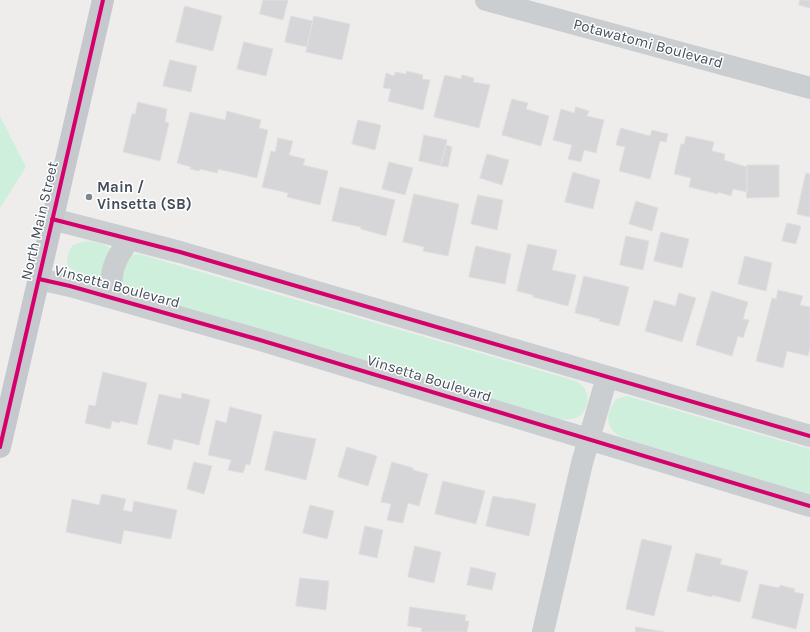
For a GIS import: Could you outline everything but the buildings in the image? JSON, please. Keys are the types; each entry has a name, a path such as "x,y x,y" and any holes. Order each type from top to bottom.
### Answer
{"main road":[{"name":"North Main Street","path":"0,448 103,0"}],"street":[{"name":"Potawatomi Boulevard","path":"486,0 810,88"},
{"path":"52,219 195,256 810,436"},
{"name":"Vinsetta Boulevard","path":"113,298 111,285 112,273 118,254 130,239"},
{"name":"Vinsetta Boulevard","path":"39,278 260,340 810,506"},
{"path":"543,632 588,440 607,377"}],"green space":[{"path":"0,116 26,167 0,208"},
{"path":"86,241 103,244 111,250 101,281 95,281 78,275 68,266 67,259 70,249 73,245"},
{"path":"139,254 576,381 583,386 587,392 588,399 586,407 581,415 572,419 553,418 130,292 122,283 123,262 132,255"},
{"path":"627,396 810,449 810,495 621,437 612,429 608,420 612,404 616,399"}],"cycle path":[{"path":"0,447 103,0"},
{"path":"52,219 180,252 810,436"},
{"path":"39,279 70,286 260,340 810,506"}],"place":[{"name":"Main / Vinsetta (SB)","path":"89,197"}]}
